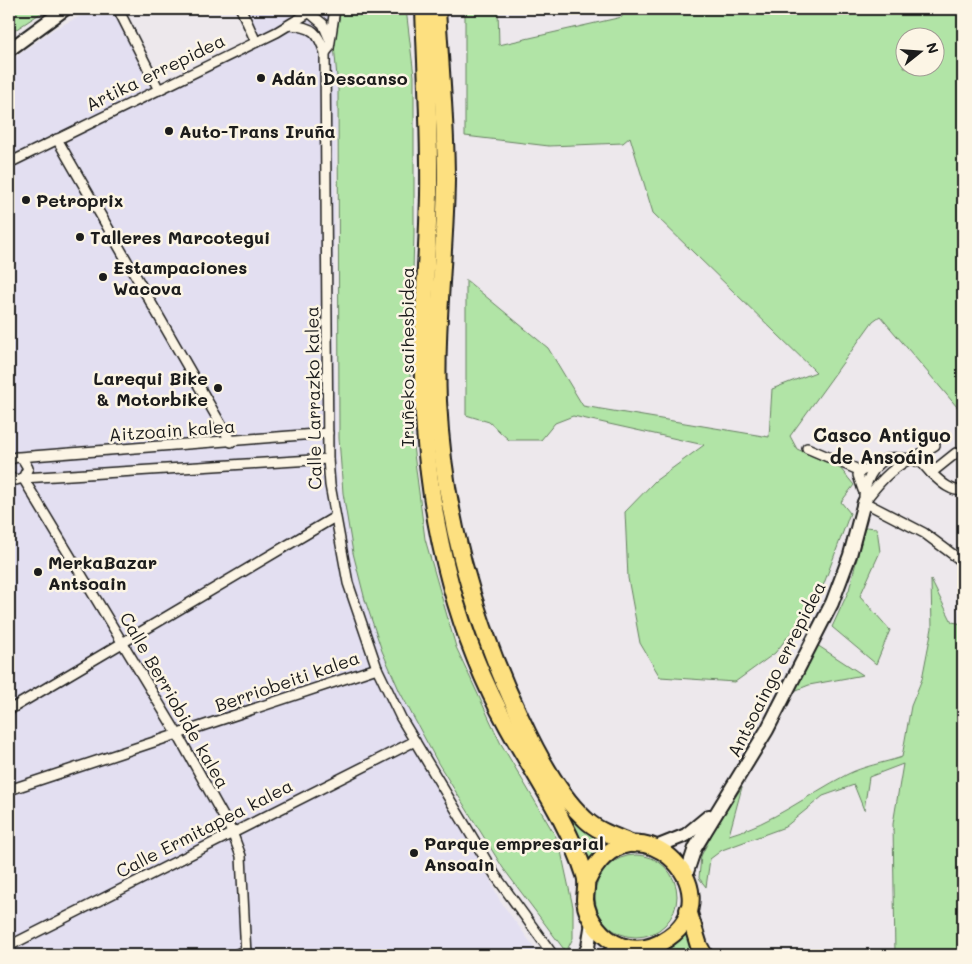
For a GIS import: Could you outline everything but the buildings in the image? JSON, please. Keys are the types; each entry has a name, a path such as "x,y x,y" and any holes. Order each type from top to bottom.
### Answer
{"highway":[{"name":"Iruñeko saihesbidea","path":"424,9 429,192 423,381 429,483 446,567 468,640 496,706 568,831 587,881"},
{"name":"Iruñeko saihesbidea","path":"437,9 446,179 439,299 438,399 442,455 450,507 485,635 503,682 528,735 560,789 586,820 607,834 633,844"},
{"path":"688,910 682,923 673,935 662,943 647,948 626,948 615,944 592,922 585,898 587,881 594,867 604,855 618,847 633,844 656,847 674,858 686,875 689,886 688,910 699,946 704,955"},
{"path":"647,948 662,955"}],"street":[{"path":"9,50 65,9"},
{"path":"118,9 159,90"},
{"path":"241,9 256,42"},
{"name":"Calle Larrazko kalea","path":"335,9 329,38 329,48 326,53 328,459 335,517 351,591 377,668 415,741 495,875 553,955"},
{"path":"416,9 418,31 426,48"},
{"path":"313,11 323,24 329,38"},
{"name":"Artika errepidea","path":"9,163 290,25 313,11"},
{"path":"290,25 308,27 317,35 326,53"},
{"path":"58,139 231,442"},
{"name":"Aitzoain kalea","path":"11,458 328,433"},
{"path":"863,496 888,473 935,445"},
{"path":"806,448 861,471"},
{"path":"931,473 956,453"},
{"path":"11,458 25,461 28,468 23,478"},
{"path":"963,490 956,491 922,464 910,459 889,458 861,471 858,475 863,496 872,504 924,533 963,562"},
{"path":"10,479 328,459"},
{"path":"863,496 877,465"},
{"name":"Calle Berriobide kalea","path":"23,478 178,734 232,832 241,856 246,952"},
{"name":"Antsoaingo errepidea","path":"686,875 695,848 767,730 832,603 850,555 863,496"},
{"path":"9,709 335,517"},
{"path":"954,555 963,548"},
{"name":"Berriobeiti kalea","path":"9,790 377,668"},
{"name":"Calle Ermitapea kalea","path":"9,946 415,741"},
{"name":"Antsoaingo errepidea","path":"656,847 686,835 701,824 730,792"},
{"path":"584,955 588,946 592,922"},
{"path":"607,955 626,948"},
{"path":"235,955 246,952"}],"shaded area":[{"path":"95,9 112,9 159,90 256,42 240,9 294,9 294,13 302,9 339,9 333,293 337,473 378,639 500,901 540,955 9,955 9,62 54,29"}],"green space":[{"path":"9,9 47,9 9,34"},
{"path":"341,9 406,9 414,76 414,234 409,415 425,539 456,647 500,742 559,842 573,907 573,938 566,952 503,868 438,763 400,692 382,651 365,600 353,553 343,493 339,438 338,88 334,45"},
{"path":"465,9 498,9 499,45 622,17 622,9 963,9 963,414 880,316 873,321 790,436 797,449 840,468 854,485 841,502 850,513 819,597 775,653 735,682 660,677 640,643 628,578 625,512 655,481 704,445 573,416 555,423 541,440 509,440 489,422 466,415 466,280 548,348 583,406 769,437 772,389 816,372 653,213 630,137 623,143 549,146 465,136"},
{"path":"865,527 877,528 880,552 860,596 890,630 876,664 832,627 849,590"},
{"path":"931,580 952,622 963,624 963,955 895,955 893,824 903,764 869,777 864,810 854,785 823,796 785,827 722,850 710,859 706,887 699,878 701,856 715,828 742,787 729,835 775,816 853,772 902,757 911,706 922,679 932,628"},
{"path":"817,645 863,675 809,685 794,691"},
{"path":"564,807 590,832 607,842 587,860 581,840"},
{"path":"636,855 652,858 665,867 674,880 677,896 674,912 665,925 652,934 636,937 620,934 607,925 598,912 595,896 598,880 607,867 620,858"},
{"path":"686,931 695,955 676,955 668,950 678,942"}],"place":[{"name":"Adán Descanso","path":"261,78"},
{"name":"Auto-Trans Iruña","path":"169,131"},
{"name":"Petroprix","path":"26,200"},
{"name":"Talleres Marcotegui","path":"80,237"},
{"name":"Estampaciones Wacova","path":"103,277"},
{"name":"Larequi Bike & Motorbike","path":"218,388"},
{"name":"MerkaBazar Antsoain","path":"38,572"},
{"name":"Parque empresarial Ansoain","path":"414,853"}],"district":[{"name":"Casco Antiguo de Ansoáin","path":"882,445"}]}
